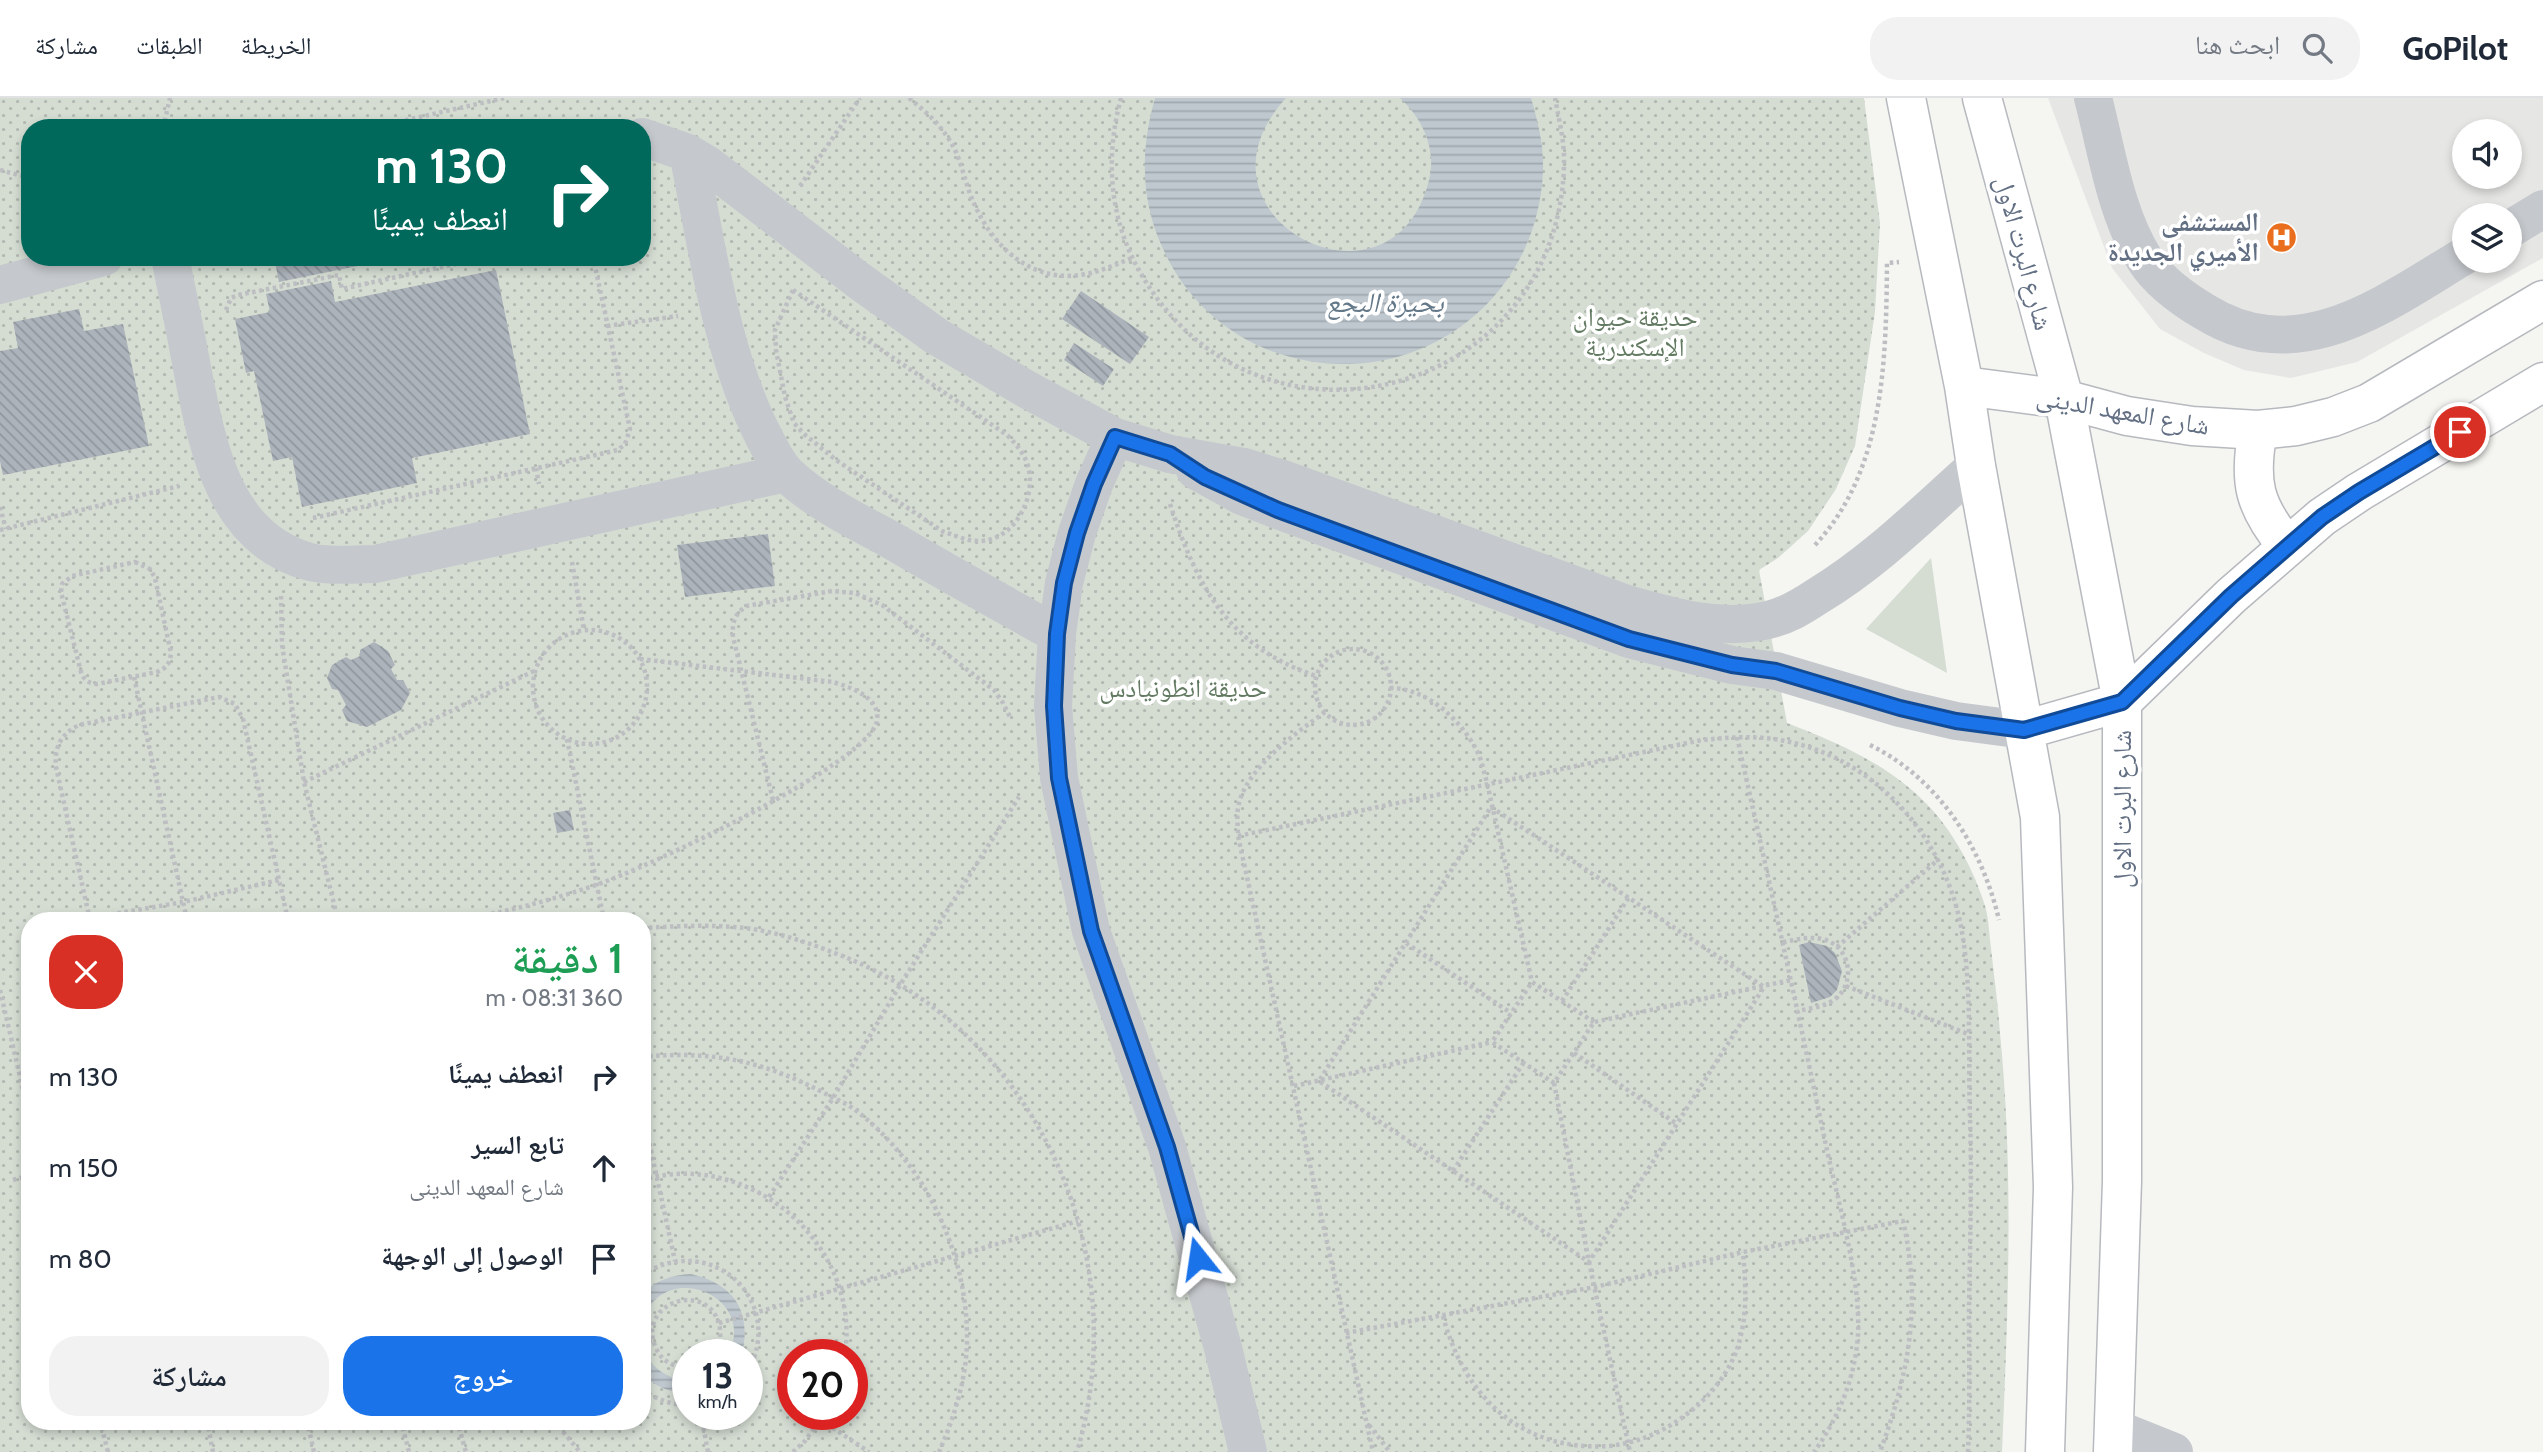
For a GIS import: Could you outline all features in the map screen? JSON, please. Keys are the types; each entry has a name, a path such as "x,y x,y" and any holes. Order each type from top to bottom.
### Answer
{"main road":[{"path":"1906,98 1964,386 2040,817 2053,1187 2045,1452"},
{"name":"شارع البرت الاول","path":"1982,98 2064,398 2122,702 2122,1181 2113,1440"},
{"name":"شارع المعهد الدينى","path":"1964,386 2064,398 2127,416 2192,426 2258,430 2296,426 2333,417 2369,403 2543,300"},
{"path":"2024,730 2122,702 2194,631 2322,517 2543,382"},
{"path":"2258,430 2252,461 2256,492 2267,521 2287,546"}],"street":[{"path":"2093,98 2124,216 2146,261 2179,297 2222,323 2270,335 2319,332 2366,315 2452,263"},
{"path":"651,140 688,153 708,164 936,336 1115,437 1170,454 1205,477 1278,510 1629,639 1697,639 1790,613 1840,582 1890,545 1976,466"},
{"path":"688,153 734,360 748,404 761,432 786,473 813,495 853,519 1057,634"},
{"path":"2522,222 2543,209"},
{"path":"0,285 71,266"},
{"path":"172,266 206,436 219,476 247,521 272,543 294,537 312,563 375,564 786,473"},
{"path":"1115,437 1094,484 1064,583 1057,634 1054,706 1059,778 1091,931 1167,1147 1223,1348 1248,1452"},
{"path":"1697,639 1732,665 1776,671 1900,708 1956,721 2024,730"},
{"path":"2113,1440 2174,1452"}],"path":[{"path":"165,119 170,98"},
{"path":"411,119 504,98"},
{"path":"778,218 860,98"},
{"path":"1121,98 1114,122 1112,191 1132,258 1149,288 1177,323 1194,339 1222,358 1285,384 1330,390 1386,386 1419,376 1450,361 1478,343 1503,319 1524,293 1541,264 1554,232 1561,199 1564,164 1562,131 1555,98"},
{"path":"913,99 933,117 950,142 964,170 972,199 982,220 994,240 1009,255 1026,266 1045,273 1065,275 1084,274 1132,258"},
{"path":"0,170 21,176"},
{"path":"1808,552 1827,532 1843,509 1871,437 1880,400 1886,350 1887,263 1938,259"},
{"path":"225,312 226,304 238,295 340,275 342,289 447,266"},
{"path":"336,912 304,782 282,645 280,614 294,537 618,450 625,444 630,429 595,266"},
{"path":"793,290 895,358 1007,435 1021,450 1028,467 1030,486 1026,505 1020,518 1007,531 980,542 942,531 835,460 794,423 785,397 775,330 793,290"},
{"path":"0,507 3,529 219,476"},
{"path":"564,522 584,630"},
{"path":"135,562 150,569 155,578 171,653 170,662 165,668 134,677 97,684 84,679 61,592 66,579 135,562"},
{"path":"773,800 733,637 733,623 739,611 746,606 832,591 855,593 881,605 994,691 1014,725"},
{"path":"584,630 600,631 617,636 630,646 640,659 648,690 645,705 638,719 614,740 583,744 567,740 553,731 543,718 536,704 533,687 536,670 543,655 554,643 584,630"},
{"path":"1364,650 1375,656 1389,676 1390,688 1389,699 1376,717 1365,723 1342,723 1325,712 1315,688 1321,665 1340,651 1364,650"},
{"path":"489,912 597,885 690,844 773,800 859,747 873,731 877,721 877,712 867,697 845,685 640,659"},
{"path":"304,782 536,670"},
{"path":"134,677 185,912"},
{"path":"1390,688 1403,688 1420,694 1438,706 1454,721 1477,752 1487,783 1532,982 1594,1022 1791,980"},
{"path":"88,912 56,767 57,748 65,734 79,725 210,697 228,699 235,704 243,719 286,912"},
{"path":"1325,712 1289,739 1257,770 1239,802 1238,836 1373,1452"},
{"path":"1238,836 1702,740 1737,737 1792,742 1824,753 1852,766 1902,806 1924,833 1939,859 1954,898 1966,967 1972,1160 1968,1452"},
{"path":"1737,737 1798,1011 1857,1302 1855,1359 1842,1404 1814,1452"},
{"path":"567,740 602,912"},
{"path":"1860,740 1882,751 1913,773 1940,800 1964,830 1993,891 2000,925"},
{"path":"769,1197 1020,797"},
{"path":"1491,807 1765,987"},
{"path":"1319,1081 1491,807"},
{"path":"1838,947 1939,859"},
{"path":"128,912 279,880"},
{"path":"1562,1001 1629,897"},
{"path":"651,928 754,929 821,947 853,960 900,985 947,1018 1004,1076 1028,1109 1066,1182 1088,1262 1095,1347 1090,1389 1077,1452"},
{"path":"1783,942 1823,939 1838,947 1847,963 1849,975 1846,986 1833,1001 1798,1011"},
{"path":"1406,943 1511,1013"},
{"path":"1294,1086 1492,1042 1532,982"},
{"path":"1846,986 1968,1034"},
{"path":"1589,1262 1765,987"},
{"path":"0,990 21,1081"},
{"path":"1554,1083 1594,1022"},
{"path":"1492,1042 1554,1083 1630,1452"},
{"path":"651,1055 679,1053 723,1057 785,1074 852,1108 873,1126 913,1171 931,1199 955,1256 965,1299 968,1336 964,1375 954,1413 939,1452"},
{"path":"1574,1053 1677,1124"},
{"path":"1453,1171 1524,1062"},
{"path":"1319,1081 1589,1262"},
{"path":"651,1152 675,1261"},
{"path":"651,1177 685,1174 714,1177 742,1184 769,1197 805,1227 820,1246 840,1289 845,1316 845,1339"},
{"path":"13,1180 21,1178"},
{"path":"719,1323 1078,1220"},
{"path":"1346,1333 1595,1287 1743,1252 1903,1221 1912,1269 1912,1324 1892,1420 1880,1452"},
{"path":"1443,1316 1451,1346 1466,1376 1502,1417 1527,1434 1564,1446 1590,1449 1628,1443 1653,1435 1697,1407 1724,1374 1735,1352 1745,1321 1743,1252"},
{"path":"651,1269 675,1261 696,1260 716,1266 734,1278 748,1294 757,1313 758,1339"},
{"path":"672,1364 658,1353 653,1340 657,1315 666,1306 690,1299 703,1304 712,1311 719,1323 720,1339"},
{"path":"651,1395 672,1403"},
{"path":"1366,1422 1390,1452"},
{"path":"102,1430 108,1452"},
{"path":"209,1430 214,1452"},
{"path":"309,1430 314,1452"},
{"path":"403,1430 409,1452"},
{"path":"460,1430 466,1452"},
{"path":"562,1430 580,1452"},
{"path":"704,1430 708,1452"},
{"path":"793,1452 812,1430"},
{"path":"840,1430 869,1452"}],"shaded area":[{"name":"المستشفى الأميري الجديدة","path":"2048,98 2543,98 2543,258 2522,270 2522,203 2452,203 2452,273 2516,273 2357,362 2291,378 2244,370 2204,353 2160,329 2112,268"}],"green space":[{"name":"حديقة انطونيادس","path":"0,98 1864,98 1880,223 1875,312 1855,446 1836,489 1808,531 1778,558 1759,570 1787,723 1858,754 1881,767 1921,798 1939,817 1959,847 1972,871 1985,906 2004,1085 2008,1295 2002,1452 0,1452"},
{"path":"1931,558 1947,673 1866,629"}],"water":[{"name":"بحيرة البجع","path":"1155,98 1286,98 1259,142 1257,182 1274,215 1303,239 1339,250 1376,246 1408,224 1429,180 1431,157 1426,135 1415,115 1400,98 1531,98 1540,134 1543,162 1535,222 1516,266 1488,303 1452,333 1410,353 1364,363 1316,362 1266,349 1234,332 1206,310 1183,284 1165,253 1151,215 1145,176 1147,137"},
{"path":"691,1274 729,1292 742,1312 744,1339 732,1339 731,1316 720,1301 704,1292 687,1288 669,1291 651,1306 651,1287 665,1279"},
{"path":"651,1362 672,1377 672,1391 651,1382"}],"building":[{"path":"276,266 358,266 279,282"},
{"path":"496,270 530,434 412,458 417,483 302,507 292,457 273,461 254,371 246,373 235,319 270,312 266,294 331,281 335,302"},
{"path":"1081,291 1149,337 1130,364 1062,319"},
{"path":"79,309 84,331 123,324 149,446 3,475 0,461 0,351 18,348 13,322"},
{"path":"1074,343 1114,369 1103,386 1064,360"},
{"path":"768,534 775,586 685,597 677,545"},
{"path":"374,642 388,651 395,665 391,669 397,680 403,680 410,693 401,710 367,727 347,721 342,710 346,705 338,690 332,689 327,678 332,665 346,657 351,660 360,656 360,650"},
{"path":"570,810 574,830 557,833 553,813"},
{"path":"1809,942 1827,946 1835,953 1842,971 1837,990 1830,997 1811,1003 1799,945"}],"place":[{"name":"المستشفى الأميري الجديدة","path":"2282,237"}],"route":[{"path":"1198,1258 1167,1147 1091,931 1059,778 1054,706 1057,634 1064,583 1094,484 1115,437 1170,454 1205,477 1242,496 1629,639 1732,665 1776,671 1900,708 1956,721 2024,730 2122,702 2231,596 2322,517 2460,432"}],"park label":[{"name":"حديقة حيوان الإسكندرية","path":"1635,332"}]}
